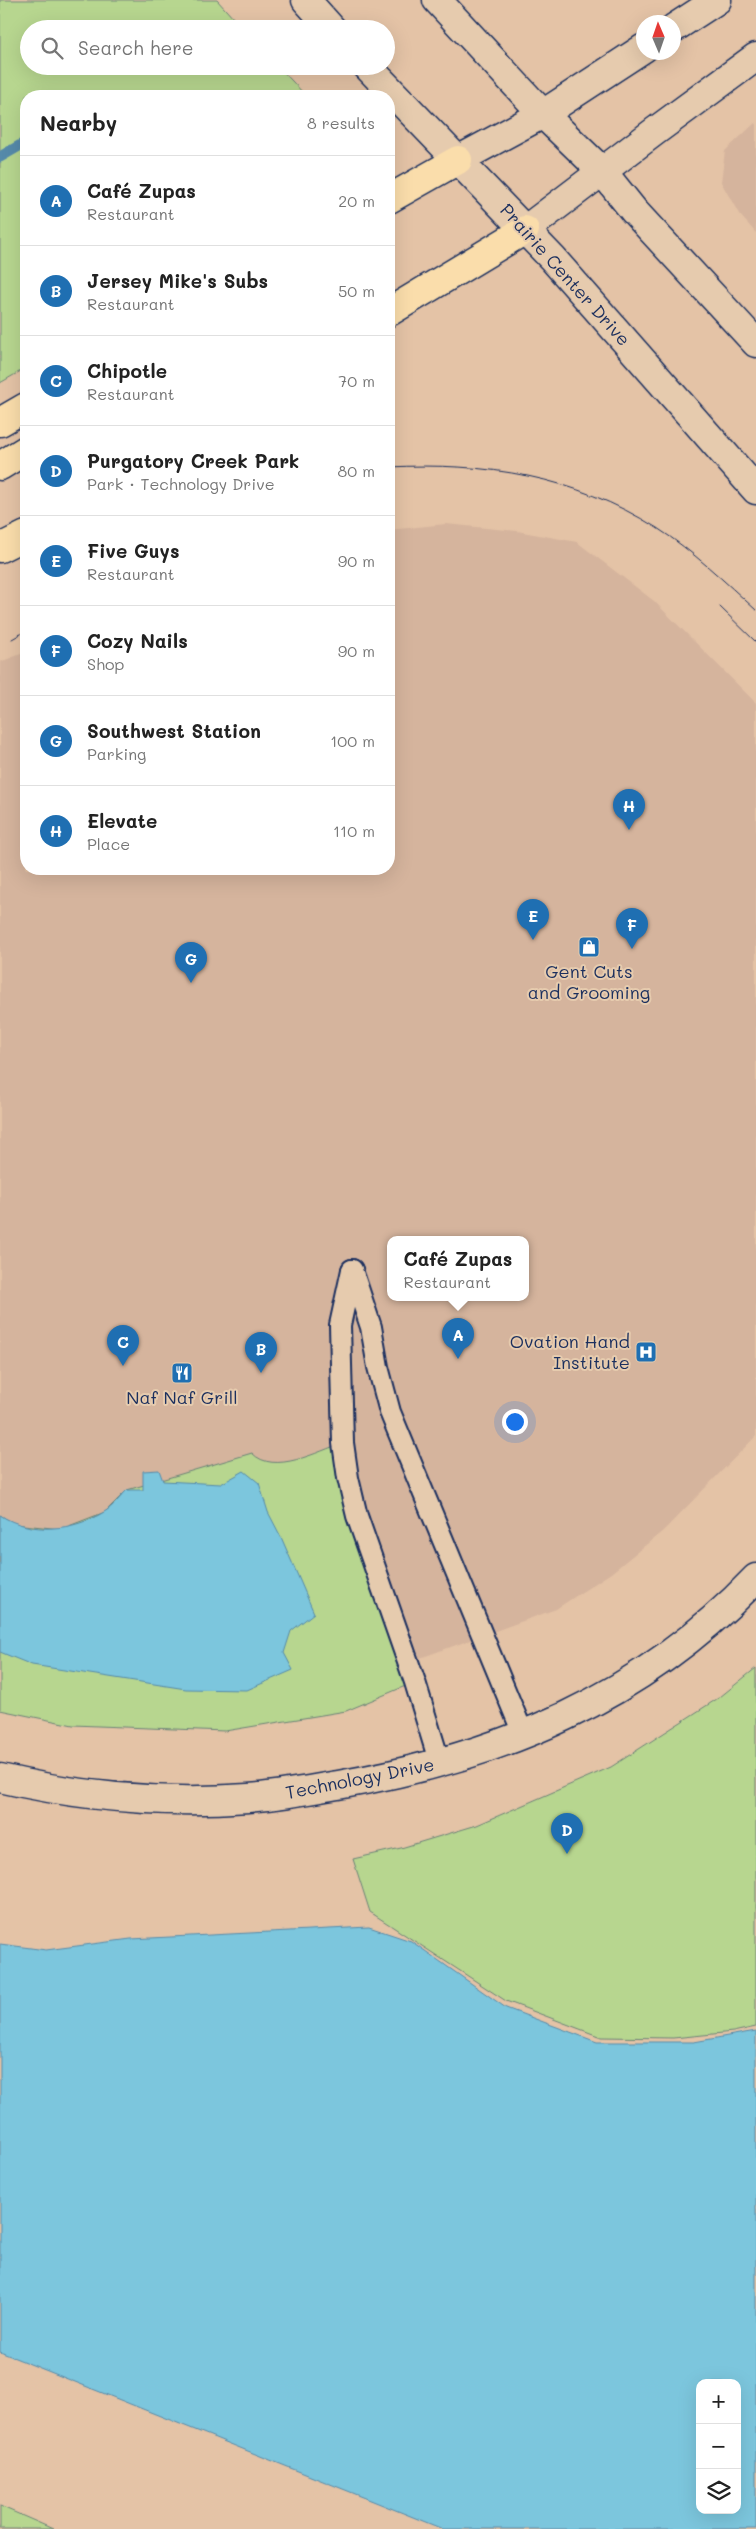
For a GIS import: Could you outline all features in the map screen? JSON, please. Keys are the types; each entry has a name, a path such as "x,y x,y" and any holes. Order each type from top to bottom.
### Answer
{"highway":[{"path":"395,196 458,160"},
{"path":"395,308 525,230"},
{"path":"0,422 20,410"},
{"path":"0,466 20,454"},
{"path":"0,548 20,538"}],"main road":[{"path":"306,0 324,20"},
{"path":"437,0 543,114 602,171 634,211 756,343"},
{"path":"681,23 717,0"},
{"path":"458,160 543,114 636,53"},
{"path":"525,230 756,57"},
{"name":"Prairie Center Drive","path":"375,75 389,90"},
{"name":"Prairie Center Drive","path":"395,97 525,230 756,490"},
{"name":"Technology Drive","path":"0,1778 35,1786 102,1796 184,1800 250,1798 399,1774 440,1764 524,1736 604,1696 658,1662 708,1624 756,1578"}],"lane":[{"path":"440,1764 415,1682 356,1516 348,1478 343,1443 340,1325 352,1270 371,1327 378,1367 390,1412 524,1736"}],"shaded area":[{"path":"756,122 756,233 739,214 721,182 725,151"},
{"path":"446,524 517,531 577,542 654,601 756,703 756,1436 663,1531 611,1573 556,1609 409,1662 73,1725 0,1709 0,662 20,654 20,875 395,875 395,529"}],"green space":[{"path":"0,0 217,0 235,20 20,20 20,75 286,75 300,90 20,90 20,371 0,383"},
{"path":"343,1443 415,1682 346,1711 225,1731 73,1725 0,1710 0,1515 14,1524 61,1529 105,1512 127,1490 252,1453 261,1460 284,1462 309,1456"},
{"path":"756,1668 756,2027 733,2032 673,2038 601,2037 506,2001 370,1912 353,1859 401,1848 477,1825 611,1767 720,1697"},
{"path":"0,2506 53,2529 0,2529"}],"water":[{"path":"159,1470 163,1481 221,1484 244,1471 259,1483 268,1512 314,1613 291,1631 284,1653 293,1670 247,1690 186,1689 32,1665 0,1652 0,1515 25,1526 38,1528 66,1527 92,1518 107,1510 127,1490 143,1490 143,1471"},
{"path":"369,1927 411,1941 506,2008 597,2042 694,2042 756,2031 756,2529 443,2529 0,2352 0,1944 46,1950 131,1939"}],"waterway":[{"path":"0,157 20,145"}],"tram line":[{"path":"395,467 460,467 495,470 528,476 594,496 626,510 670,537 708,567 756,610"},
{"path":"720,607 756,642"},
{"path":"12,639 20,634"}],"place":[{"name":"Elevate","path":"629,830"},
{"name":"Five Guys","path":"533,940"},
{"name":"Gent Cuts and Grooming","path":"589,947"},
{"name":"Cozy Nails","path":"632,949"},
{"name":"Southwest Station","path":"191,983"},
{"name":"Ovation Hand Institute","path":"646,1352"},
{"name":"Café Zupas","path":"458,1359"},
{"name":"Chipotle","path":"123,1366"},
{"name":"Naf Naf Grill","path":"182,1373"},
{"name":"Jersey Mike's Subs","path":"261,1373"},
{"name":"Purgatory Creek Park","path":"567,1854"}]}
